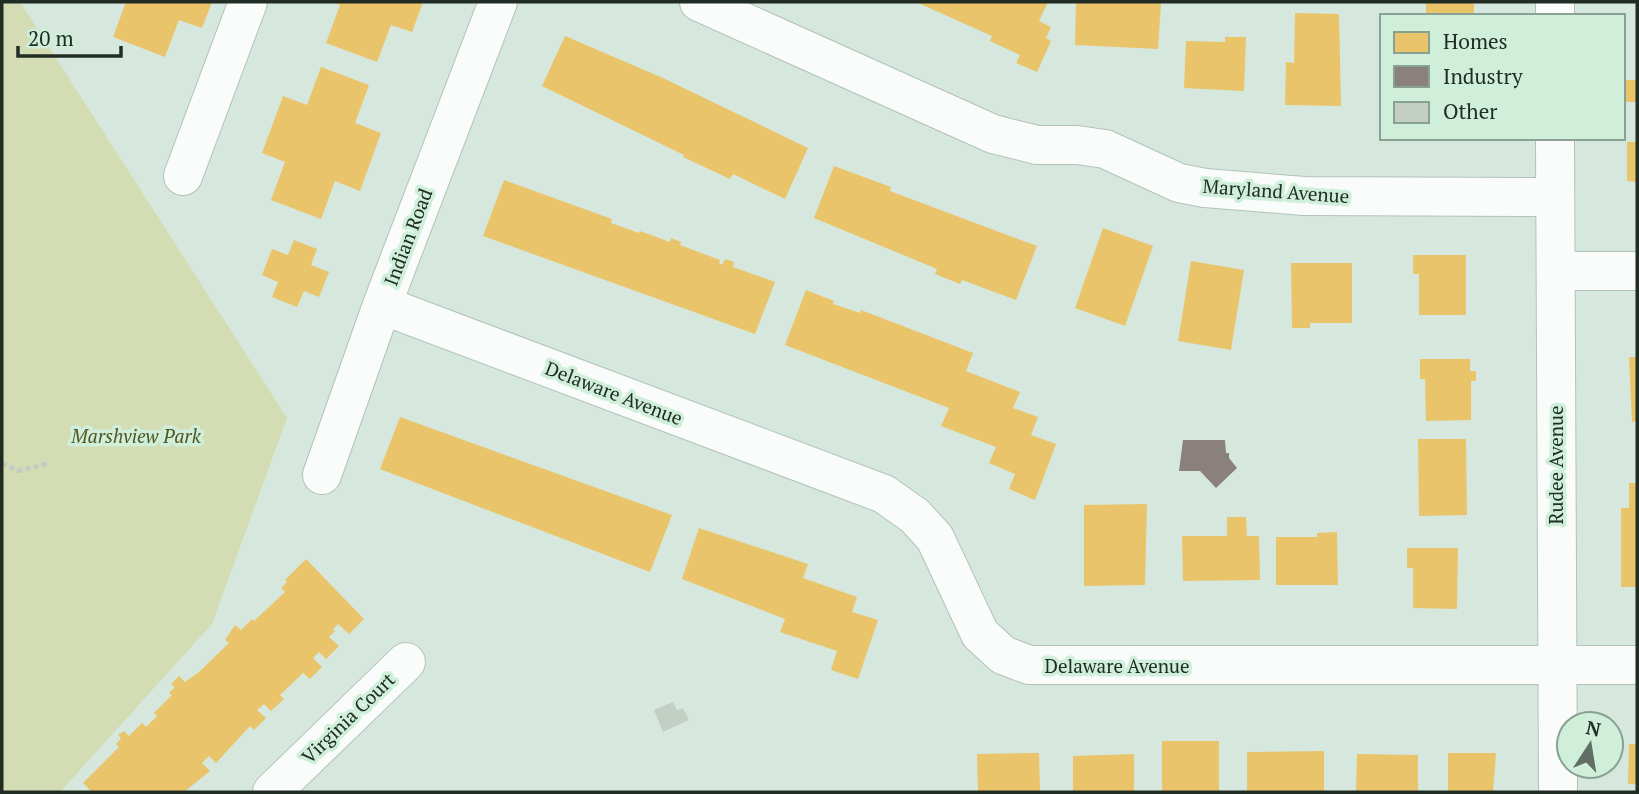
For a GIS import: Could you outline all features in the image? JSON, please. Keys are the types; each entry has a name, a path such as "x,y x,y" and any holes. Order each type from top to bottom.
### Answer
{"street":[{"path":"183,176 248,2"},
{"name":"Indian Road","path":"322,475 382,306 498,2"},
{"name":"Maryland Avenue","path":"699,2 993,134 1037,145 1077,145 1105,149 1179,183 1205,188 1304,196 1555,197"},
{"name":"Rudee Avenue","path":"1555,140 1558,792"},
{"path":"1556,271 1637,271"},
{"name":"Delaware Avenue","path":"382,306 884,494 915,516 935,538 980,634 1003,655 1029,665 1637,665"},
{"name":"Virginia Court","path":"290,786 407,662"}],"path":[{"path":"2,463 18,471 50,463"}],"green space":[{"name":"Marshview Park","path":"2,2 20,2 287,418 212,624 60,792 2,792"}],"building: Homes":[{"path":"126,2 212,2 202,28 179,20 165,57 113,37"},
{"path":"332,2 423,2 412,32 391,25 377,62 326,43 340,5"},
{"path":"916,2 1048,2 1039,21 1051,27 1046,38 1051,41 1037,72 1016,63 1020,55 990,41 992,36"},
{"path":"1076,2 1161,3 1158,49 1075,45"},
{"path":"1426,2 1474,2 1474,14 1426,14"},
{"path":"1295,13 1339,14 1341,106 1285,105 1286,62 1294,63"},
{"path":"565,36 663,78 808,148 785,199 733,174 730,179 542,86"},
{"path":"1225,37 1246,37 1244,91 1184,88 1186,41 1225,42"},
{"path":"321,67 369,85 355,123 381,133 360,191 335,181 321,219 271,200 285,162 262,153 283,96 307,105"},
{"path":"1625,80 1637,80 1637,102 1625,102"},
{"path":"1627,142 1637,142 1637,182 1627,181"},
{"path":"834,166 891,187 890,191 1037,246 1016,300 962,280 960,284 935,274 937,269 814,218"},
{"path":"504,180 612,219 611,223 639,233 640,231 670,242 671,238 681,242 680,245 720,260 722,265 725,259 734,262 733,267 775,282 755,334 483,236"},
{"path":"1103,228 1153,246 1125,326 1075,308"},
{"path":"294,240 317,249 311,265 329,272 319,297 304,291 297,307 272,297 278,282 262,275 272,249 288,255"},
{"path":"1413,255 1466,255 1466,315 1419,315 1419,274 1413,274"},
{"path":"1191,261 1244,270 1231,350 1178,341"},
{"path":"1291,263 1352,263 1352,323 1310,323 1310,328 1292,328"},
{"path":"806,290 834,301 833,304 860,313 861,310 973,353 966,371 1020,392 1013,408 1038,417 1031,435 1056,444 1035,500 1009,489 1015,474 989,463 996,447 941,426 949,408 785,345"},
{"path":"1629,357 1637,357 1637,421 1632,422"},
{"path":"1420,359 1470,359 1470,371 1476,371 1476,381 1471,381 1471,420 1426,421 1425,379 1420,379"},
{"path":"400,417 672,515 650,572 380,469"},
{"path":"1418,439 1466,439 1467,515 1419,516"},
{"path":"1629,483 1637,483 1637,587 1621,587 1621,508 1629,508"},
{"path":"1147,504 1145,585 1084,586 1084,505"},
{"path":"1227,517 1246,517 1247,536 1259,536 1260,580 1183,581 1182,536 1227,536"},
{"path":"699,528 808,564 803,578 857,597 852,612 878,620 858,679 831,670 837,651 780,632 785,619 682,579"},
{"path":"1337,532 1338,585 1276,585 1276,537 1317,537 1317,533"},
{"path":"1407,548 1458,548 1457,609 1413,608 1413,568 1407,568"},
{"path":"306,559 364,619 349,634 338,624 333,629 335,631 329,637 339,646 326,659 319,652 313,658 322,667 310,679 303,673 280,695 284,699 271,711 264,704 257,710 266,718 254,730 250,726 216,763 209,756 202,763 210,771 184,792 92,792 83,783 119,747 116,744 121,738 118,735 124,731 129,736 142,723 146,727 157,716 154,713 172,695 169,693 175,687 171,684 179,676 185,682 199,672 229,643 225,640 235,625 241,630 285,592 281,588 287,582 285,580"},
{"path":"1162,741 1219,741 1219,792 1162,792"},
{"path":"1629,744 1637,744 1637,784 1628,784"},
{"path":"1324,751 1324,792 1247,792 1247,752"},
{"path":"1039,753 1040,792 978,792 977,754"},
{"path":"1448,753 1496,753 1493,792 1448,792"},
{"path":"1134,754 1134,792 1073,792 1073,756"},
{"path":"1357,754 1418,755 1418,792 1356,792"}],"building: Industry":[{"path":"1183,440 1225,440 1226,453 1229,453 1229,458 1237,468 1216,488 1200,471 1179,471"}],"building: Other":[{"path":"673,702 677,710 683,708 689,720 663,732 654,710"}]}
